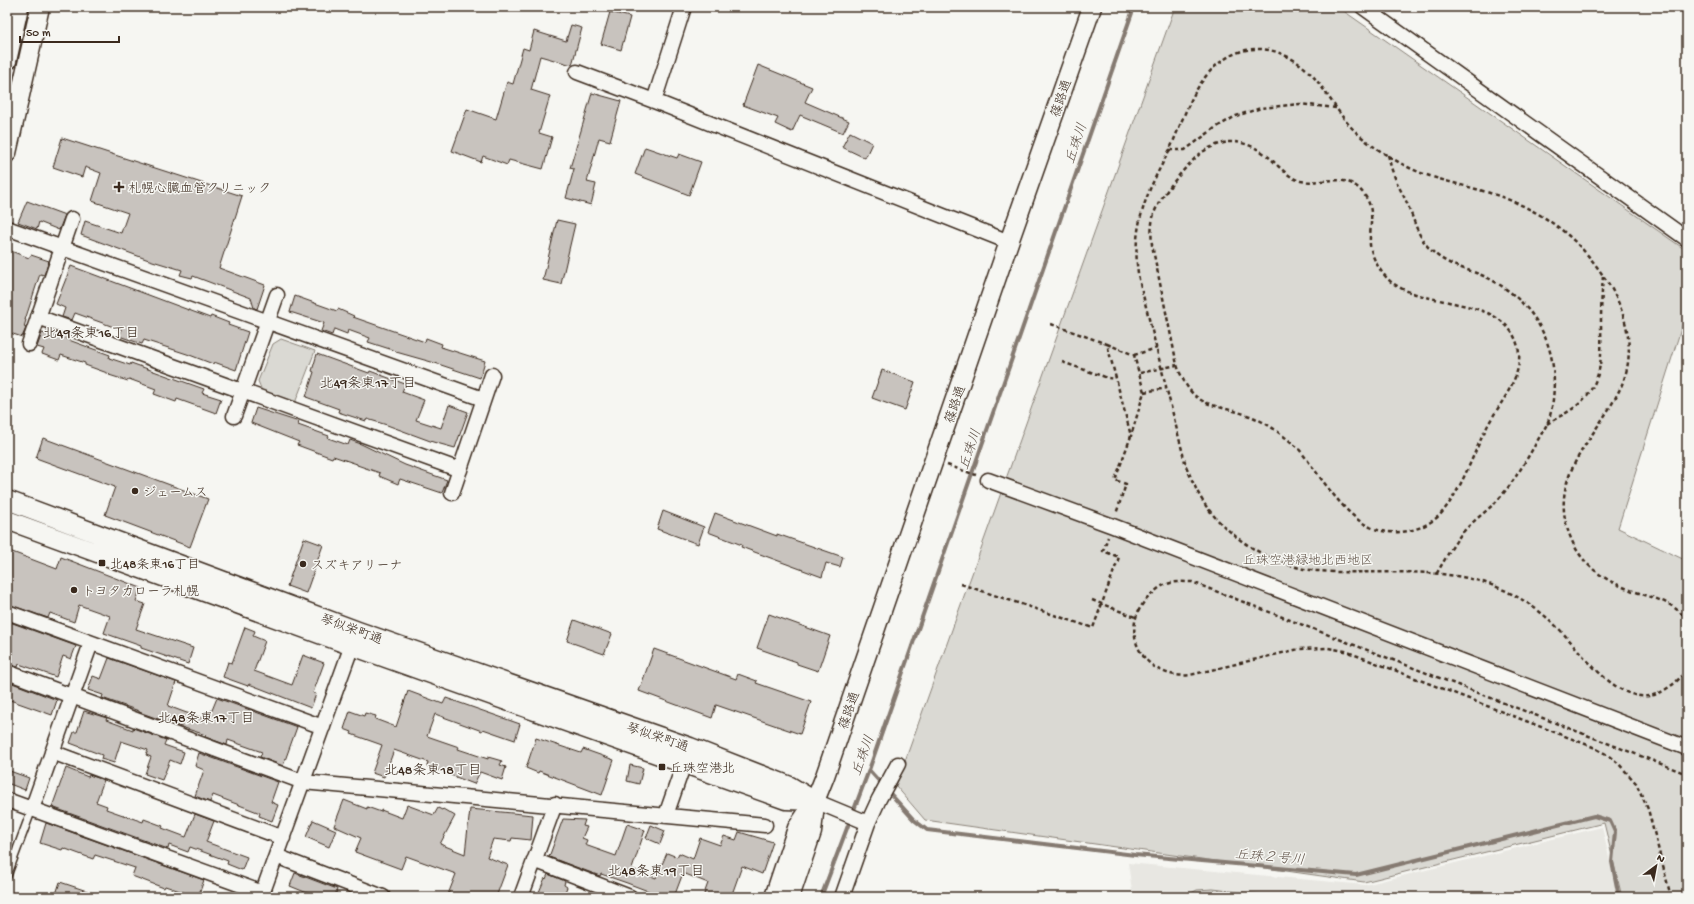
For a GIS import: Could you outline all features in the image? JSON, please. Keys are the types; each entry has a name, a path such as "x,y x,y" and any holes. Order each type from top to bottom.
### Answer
{"street":[{"path":"7,61 11,25 19,7"},
{"path":"7,153 11,117 40,7"},
{"path":"654,101 684,7"},
{"name":"篠路通","path":"774,897 798,828 815,801 1092,7"},
{"path":"1363,7 1687,240"},
{"path":"11,25 35,28"},
{"path":"577,72 654,101 1009,242"},
{"path":"29,344 72,219"},
{"path":"7,228 483,399"},
{"path":"234,416 277,295"},
{"path":"38,317 460,470"},
{"path":"452,493 492,375"},
{"path":"988,480 1113,526 1687,748"},
{"name":"琴似栄町通","path":"7,500 355,638"},
{"name":"琴似栄町通","path":"7,520 355,638 687,755 790,786 815,801"},
{"path":"7,612 323,726"},
{"path":"7,800 262,895 355,638"},
{"path":"32,809 91,643"},
{"path":"7,672 303,782 555,804 765,825"},
{"path":"52,752 283,838"},
{"path":"666,815 687,755"},
{"path":"842,897 865,822 898,764"},
{"path":"815,801 865,822"},
{"name":"篠路通","path":"790,897 812,832 815,801"},
{"path":"521,897 555,804"},
{"path":"276,856 383,897"},
{"path":"534,860 630,897"}],"lane":[{"path":"7,876 32,809"}],"path":[{"path":"1687,621 1682,613 1670,604 1607,580 1592,569 1581,556 1572,541 1566,523 1564,505 1565,487 1570,470 1623,382 1629,349 1627,329 1615,296 1603,275 1586,253 1568,233 1524,206 1506,197 1418,172 1368,142 1352,128 1336,108 1318,80 1300,64 1286,56 1262,49 1247,50 1232,54 1218,62 1206,74 1196,92 1170,150 1156,175 1142,210 1137,230 1136,247 1136,262 1139,279 1163,369 1186,466 1195,488 1217,519 1232,534 1250,546 1271,558 1294,566 1317,571 1437,573 1486,583 1506,591 1542,613 1559,628 1603,676 1615,686 1629,692 1643,696 1657,694 1673,685 1685,673 1687,668"},
{"path":"1170,150 1186,150 1215,128 1236,116 1261,108 1300,104 1336,108"},
{"path":"1237,142 1246,143 1262,152 1285,172 1300,180 1335,180 1343,181 1356,187 1362,192 1370,207 1370,244 1375,262 1386,277 1407,291 1474,309 1496,317 1504,322 1514,336 1520,357 1518,370 1513,381 1486,428 1456,490 1444,510 1423,526 1405,532 1378,530 1361,522 1352,515 1302,452 1291,442 1257,419 1209,403 1194,396 1182,380 1177,365 1152,245 1151,229 1154,212 1168,190 1203,152 1212,146 1237,142"},
{"path":"1388,154 1394,175 1420,236 1443,260 1454,267 1487,278 1526,306 1538,323 1548,344 1554,379 1552,400 1547,424 1504,493 1495,504 1459,536 1437,573"},
{"path":"1547,424 1574,409 1583,400 1595,380 1602,357 1601,306 1603,275"},
{"path":"1107,344 1134,355 1157,348"},
{"path":"1131,436 1144,392 1134,355"},
{"path":"1062,362 1115,379"},
{"path":"1140,373 1177,365"},
{"path":"1144,392 1167,388"},
{"path":"1671,897 1648,809 1636,783 1618,763 1593,747 1339,650 1328,648 1299,649 1179,677 1167,674 1154,667 1139,650 1135,639 1137,611 1146,598 1155,590 1166,584 1192,582 1687,774"},
{"path":"1092,600 1136,617"}],"shaded area":[{"path":"1602,827 1618,897 1133,897 1128,863 1365,885"}],"green space":[{"name":"丘珠空港緑地北西地区","path":"1175,7 1338,7 1687,251 1687,310 1618,528 1687,561 1687,897 1622,897 1604,823 1364,882 925,820 896,786"},
{"path":"281,339 315,351 295,403 262,391 258,381 273,344"},
{"path":"1213,889 1281,897 1183,897 1197,890"}],"building":[{"path":"610,12 630,17 621,50 601,44"},
{"path":"571,25 582,28 572,65 540,56 531,90 550,96 539,133 552,137 543,169 509,160 507,165 483,156 481,162 452,151 467,109 496,119 507,82 513,84 523,48 529,50 534,31 566,41"},
{"path":"758,65 812,87 805,102 849,121 843,133 800,115 792,132 775,124 778,118 743,105"},
{"path":"592,93 621,101 610,141 599,138 587,182 596,184 591,205 566,198 574,169 570,168"},
{"path":"850,132 872,143 865,158 842,147"},
{"path":"62,138 242,196 219,268 265,285 257,309 254,308 251,298 193,276 192,278 180,275 182,270 146,259 81,235 85,221 121,233 128,213 92,201 101,173 85,167 82,177 53,167"},
{"path":"645,147 677,158 679,154 701,162 689,195 635,174"},
{"path":"27,201 65,215 59,230 39,222 37,229 18,222"},
{"path":"557,220 575,224 561,284 543,280"},
{"path":"11,251 29,258 31,255 49,261 44,275 40,274 25,320 24,327 26,328 22,337 7,332 7,263"},
{"path":"71,266 210,318 211,316 229,323 228,325 248,332 236,370 214,362 213,364 144,340 142,344 119,336 122,330 75,313 72,320 62,317 65,308 56,304"},
{"path":"295,296 337,311 338,309 354,316 353,317 425,342 426,338 442,344 441,347 485,361 480,378 368,342 370,338 348,330 347,334 334,329 332,335 321,331 324,323 290,312"},
{"path":"47,331 67,336 66,339 110,355 109,358 130,365 131,363 204,389 202,393 221,399 216,413 177,399 176,402 154,394 156,389 129,379 128,381 109,375 110,374 85,365 85,363 61,355 59,360 42,354 44,349 37,347 42,333 46,334"},
{"path":"317,354 369,373 370,371 405,384 402,392 424,400 416,420 441,428 449,405 468,412 455,448 433,442 387,425 367,419 366,421 338,412 339,409 306,397 314,372 312,371"},
{"path":"882,370 915,382 905,410 872,398"},
{"path":"256,408 299,422 298,425 329,436 328,438 348,445 350,440 361,444 405,465 447,480 442,493 400,479 398,484 379,476 380,473 357,464 333,456 332,458 297,445 299,442 251,423"},
{"path":"43,438 208,499 190,547 105,515 115,487 36,458"},
{"path":"663,511 704,527 698,544 657,529"},
{"path":"715,513 777,536 777,534 843,557 840,567 826,563 822,577 741,547 742,545 708,532"},
{"path":"304,538 323,545 306,593 287,586"},
{"path":"7,550 57,569 61,557 141,588 136,601 145,604 136,629 193,648 188,664 141,648 141,646 104,633 110,616 79,605 74,622 50,613 48,618 7,604"},
{"path":"769,614 830,636 818,671 757,648"},
{"path":"574,620 612,634 604,654 567,641"},
{"path":"7,621 76,646 71,659 63,656 56,677 19,664 18,667 7,664"},
{"path":"245,627 255,631 253,636 265,641 254,671 292,685 303,655 324,663 313,693 316,694 311,708 249,684 248,686 223,677 228,662 232,663"},
{"path":"654,649 736,679 738,674 757,681 756,683 811,702 800,734 716,705 712,718 639,691"},
{"path":"109,658 176,682 168,706 184,712 208,720 217,698 297,727 283,766 260,757 262,752 228,740 227,745 205,737 206,735 102,698 103,695 88,690 93,676 101,679"},
{"path":"7,681 57,700 52,715 7,699"},
{"path":"408,691 443,704 446,698 520,724 515,740 483,729 482,731 435,714 427,736 459,747 458,749 488,759 488,757 502,761 500,765 506,767 502,780 480,772 474,784 427,766 428,762 394,750 384,777 372,773 382,745 351,734 352,732 344,729 350,711 364,716 365,713 376,716 375,719 396,727"},
{"path":"84,711 107,718 106,720 133,730 133,728 166,740 164,745 184,752 180,764 170,760 162,780 145,774 151,757 146,755 148,750 121,741 114,763 101,759 102,755 70,743 74,732 77,732"},
{"path":"536,738 581,753 583,749 614,760 602,795 539,771 538,773 526,768"},
{"path":"199,753 278,782 271,802 278,805 272,821 259,816 260,813 213,795 210,802 195,796 204,770 195,766"},
{"path":"630,765 643,768 639,784 627,781"},
{"path":"66,768 88,777 89,775 104,780 96,802 107,806 106,809 143,822 144,819 186,837 195,814 214,821 206,842 247,857 242,870 227,864 228,861 190,847 188,852 169,845 168,849 52,807"},
{"path":"7,770 29,778 25,790 7,783"},
{"path":"344,800 367,809 367,807 381,812 381,810 402,818 407,805 434,815 438,808 443,809 455,816 440,844 465,854 470,809 533,815 531,840 512,838 511,841 493,839 487,857 508,865 496,897 447,897 456,874 406,856 401,869 355,852 361,838 334,826"},
{"path":"563,819 585,820 583,826 587,827 582,838 587,840 585,845 616,856 627,824 645,830 632,869 656,878 667,853 677,857 679,853 693,859 700,838 720,845 724,836 736,840 739,832 773,842 762,874 742,866 731,897 703,897 708,883 683,873 674,897 655,897 656,894 627,883 601,874 600,876 549,857"},
{"path":"313,820 336,830 329,847 306,837"},
{"path":"46,823 204,880 198,897 165,886 164,888 132,876 135,868 95,855 93,859 63,848 62,850 40,843"},
{"path":"651,825 665,831 660,844 646,838"},
{"path":"295,873 337,889 335,897 317,897 290,886"},
{"path":"548,874 565,881 564,885 567,887 563,897 553,897 539,892"},
{"path":"60,882 99,895 98,897 55,897"}],"waterway":[{"name":"丘珠川","path":"821,897 869,770 1134,7"},
{"name":"丘珠２号川","path":"869,770 914,820 927,830 1135,855 1356,875 1594,816 1610,821 1615,832 1612,862 1619,897"}],"place":[{"name":"札幌心臓血管クリニック","path":"119,187"},
{"name":"ジェームス","path":"135,491"},
{"name":"北48条東16丁目","path":"102,563"},
{"name":"スズキアリーナ","path":"303,564"},
{"name":"トヨタカローラ札幌","path":"74,590"},
{"name":"丘珠空港北","path":"662,767"}],"district":[{"name":"北49条東16丁目","path":"91,332"},
{"name":"北49条東17丁目","path":"368,382"},
{"name":"北48条東17丁目","path":"206,717"},
{"name":"北48条東18丁目","path":"433,769"},
{"name":"北48条東19丁目","path":"656,870"}]}
